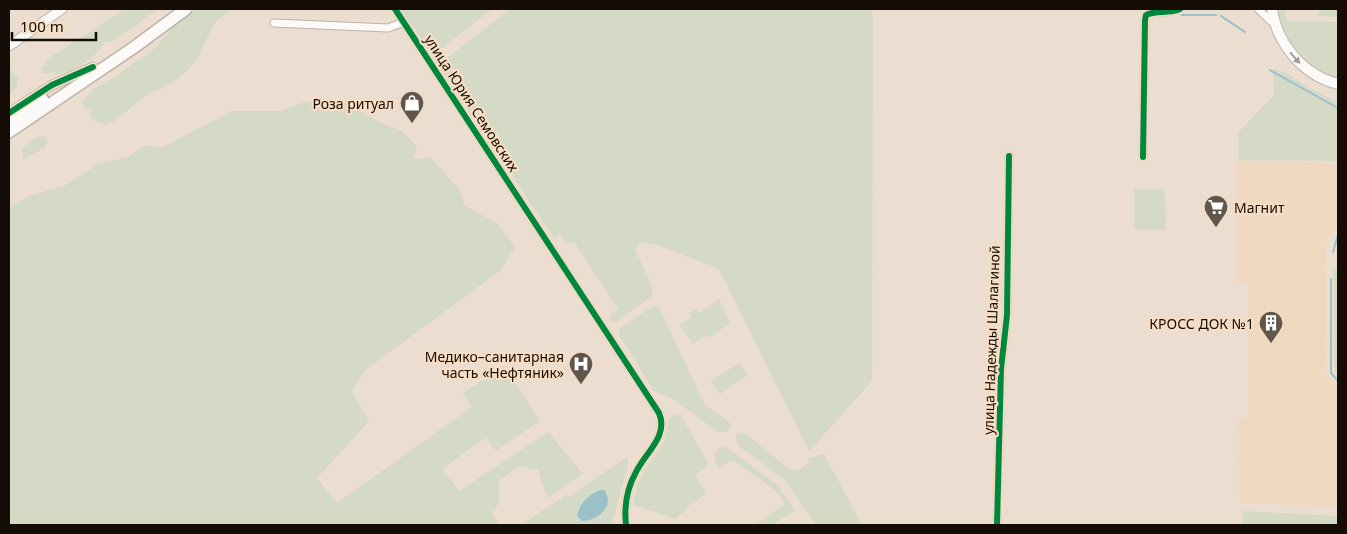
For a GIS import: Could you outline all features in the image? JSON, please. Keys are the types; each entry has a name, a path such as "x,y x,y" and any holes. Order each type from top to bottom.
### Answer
{"highway":[{"path":"9,122 92,67 174,9"},
{"path":"9,132 133,48 186,9"}],"main road":[{"path":"1272,9 1277,28 1288,49 1297,60 1313,73 1338,86"}],"street":[{"path":"9,46 62,9"},
{"name":"улица Юрия Семовских","path":"395,9 661,417 658,440 636,470 631,483 624,510 626,525"},
{"path":"1143,157 1146,15 1150,13 1168,13 1180,9"},
{"path":"1258,9 1277,28"},
{"path":"274,23 388,28 404,22"},
{"path":"9,113 52,85 92,67"},
{"name":"улица Надежды Шалагиной","path":"997,525 1001,369 1007,315 1009,156"}],"shaded area":[{"path":"1236,161 1338,163 1338,223 1325,245 1326,373 1338,387 1338,506 1240,503 1238,418 1248,418 1248,282 1235,281"}],"green space":[{"path":"125,9 158,9 113,41 105,42 96,53 77,67 56,75 52,71 47,74 43,73 41,69 52,56"},
{"path":"197,9 233,9 216,21 198,59 179,78 161,89 149,93 114,121 105,125 96,122 89,116 94,108 85,109 82,102 95,88 114,78 147,55 177,22"},
{"path":"401,9 492,9 437,52 431,51 427,47"},
{"path":"510,9 870,9 873,15 872,381 809,451 720,271 714,267 658,245 641,243 635,249 649,279 652,296 616,322 608,318 618,309 575,243 567,242 560,235 554,238 441,69 442,62"},
{"path":"1278,9 1284,9 1287,21 1338,22 1338,78 1316,67 1298,52 1285,32"},
{"path":"1318,9 1338,9 1338,17 1318,16"},
{"path":"1273,69 1287,73 1309,88 1338,102 1338,161 1238,160 1238,133 1274,95"},
{"path":"9,71 12,71 18,78 17,87 9,95"},
{"path":"305,102 346,103 379,122 402,131 417,147 413,159 431,158 460,190 464,205 497,223 515,247 501,270 364,371 352,391 369,421 317,478 337,503 472,407 463,393 504,366 540,421 496,451 486,437 442,469 459,491 548,432 583,474 547,498 538,470 519,466 499,481 499,501 493,514 499,525 9,525 9,208 29,196 66,185 98,164 128,157 144,146 163,147 232,111 281,111"},
{"path":"44,136 47,140 46,147 23,160 22,148 34,139"},
{"path":"1134,189 1165,189 1166,230 1134,230"},
{"path":"1333,269 1338,269 1338,374 1335,371"},
{"path":"719,299 730,323 709,338 707,334 693,344 680,325 692,317 689,313 696,309 699,313"},
{"path":"653,306 659,307 705,405 729,422 731,426 728,431 717,431 671,398 655,392 619,335 620,328"},
{"path":"739,363 748,375 720,394 711,381"},
{"path":"674,414 681,416 707,461 706,467 695,475 706,493 675,519 633,505 639,481 662,444 668,421"},
{"path":"740,433 746,434 789,469 797,471 809,463 808,458 824,454 862,525 816,525 785,480 740,447 736,435"},
{"path":"725,446 776,484 795,510 772,525 759,525 757,523 785,504 776,491 733,460 719,469 715,455 721,447"},
{"path":"627,457 628,465 612,524 521,525 566,495 568,497"},
{"path":"1243,511 1338,516 1338,525 1242,525"}],"water":[{"path":"600,490 604,490 607,496 608,502 606,507 599,515 582,521 577,516 582,503"}],"waterway":[{"path":"1182,15 1216,15"},
{"path":"1221,16 1245,32"},
{"path":"1270,70 1338,108"},
{"path":"1333,252 1338,235"},
{"path":"1331,279 1331,373 1338,381"}],"cycle path":[{"path":"395,9 659,413 661,429 658,437 636,472 628,491 625,511 626,525"},
{"path":"1143,157 1146,15 1180,9"},
{"path":"9,113 52,85 93,67"},
{"path":"997,525 1001,369 1007,315 1009,156"}],"place":[{"name":"Роза ритуал","path":"412,124"},
{"name":"Магнит","path":"1216,228"},
{"name":"КРОСС ДОК №1","path":"1271,344"},
{"name":"Медико–санитарная часть «Нефтяник»","path":"581,385"}]}
